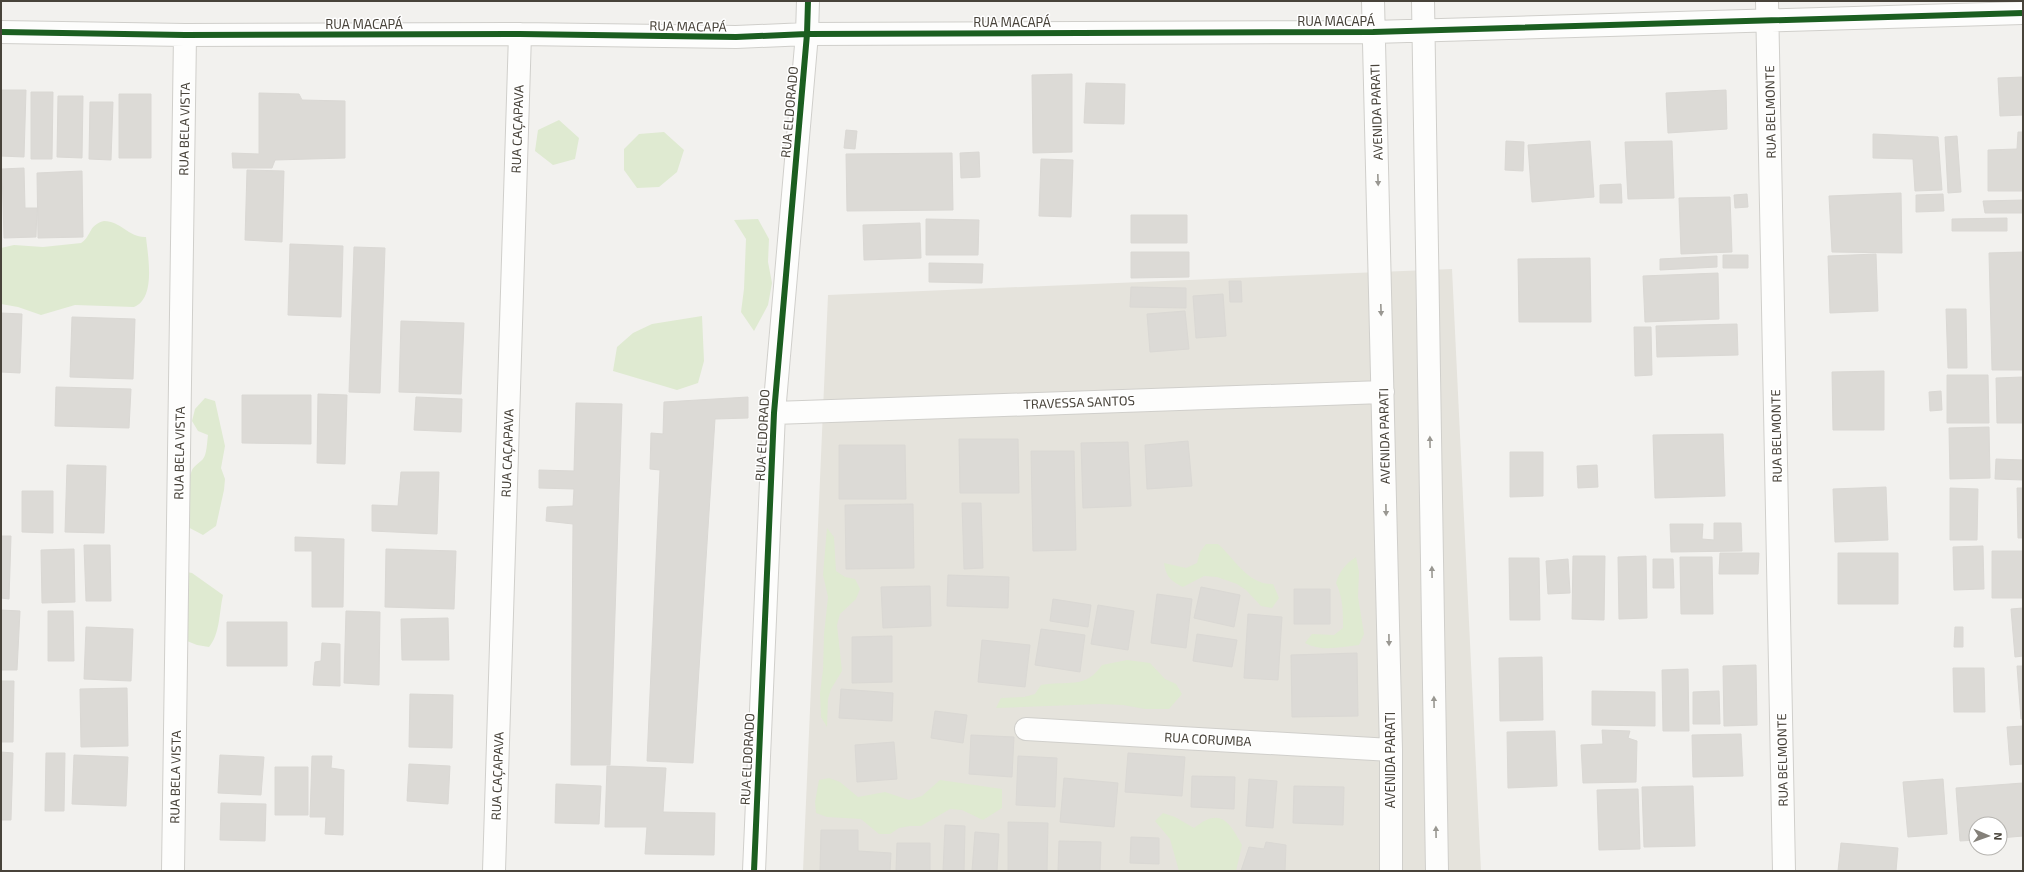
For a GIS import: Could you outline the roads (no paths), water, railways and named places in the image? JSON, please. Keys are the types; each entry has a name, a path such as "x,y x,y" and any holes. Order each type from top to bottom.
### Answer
{"street":[{"name":"RUA ELDORADO","path":"754,871 774,413 807,34 808,1"},
{"name":"AVENIDA PARATI","path":"1373,1 1384,392 1391,750 1391,871"},
{"path":"1422,1 1437,871"},
{"name":"RUA MACAPÁ","path":"1,32 185,35 520,34 736,37 807,34 1373,32 1768,10 2023,13"},
{"name":"RUA BELMONTE","path":"1768,10 1784,871"},
{"name":"RUA CAÇAPAVA","path":"494,871 520,34"},
{"name":"RUA BELA VISTA","path":"173,871 185,35"},
{"name":"TRAVESSA SANTOS","path":"774,413 1384,392"},
{"name":"RUA CORUMBA","path":"1026,729 1391,750"}]}
